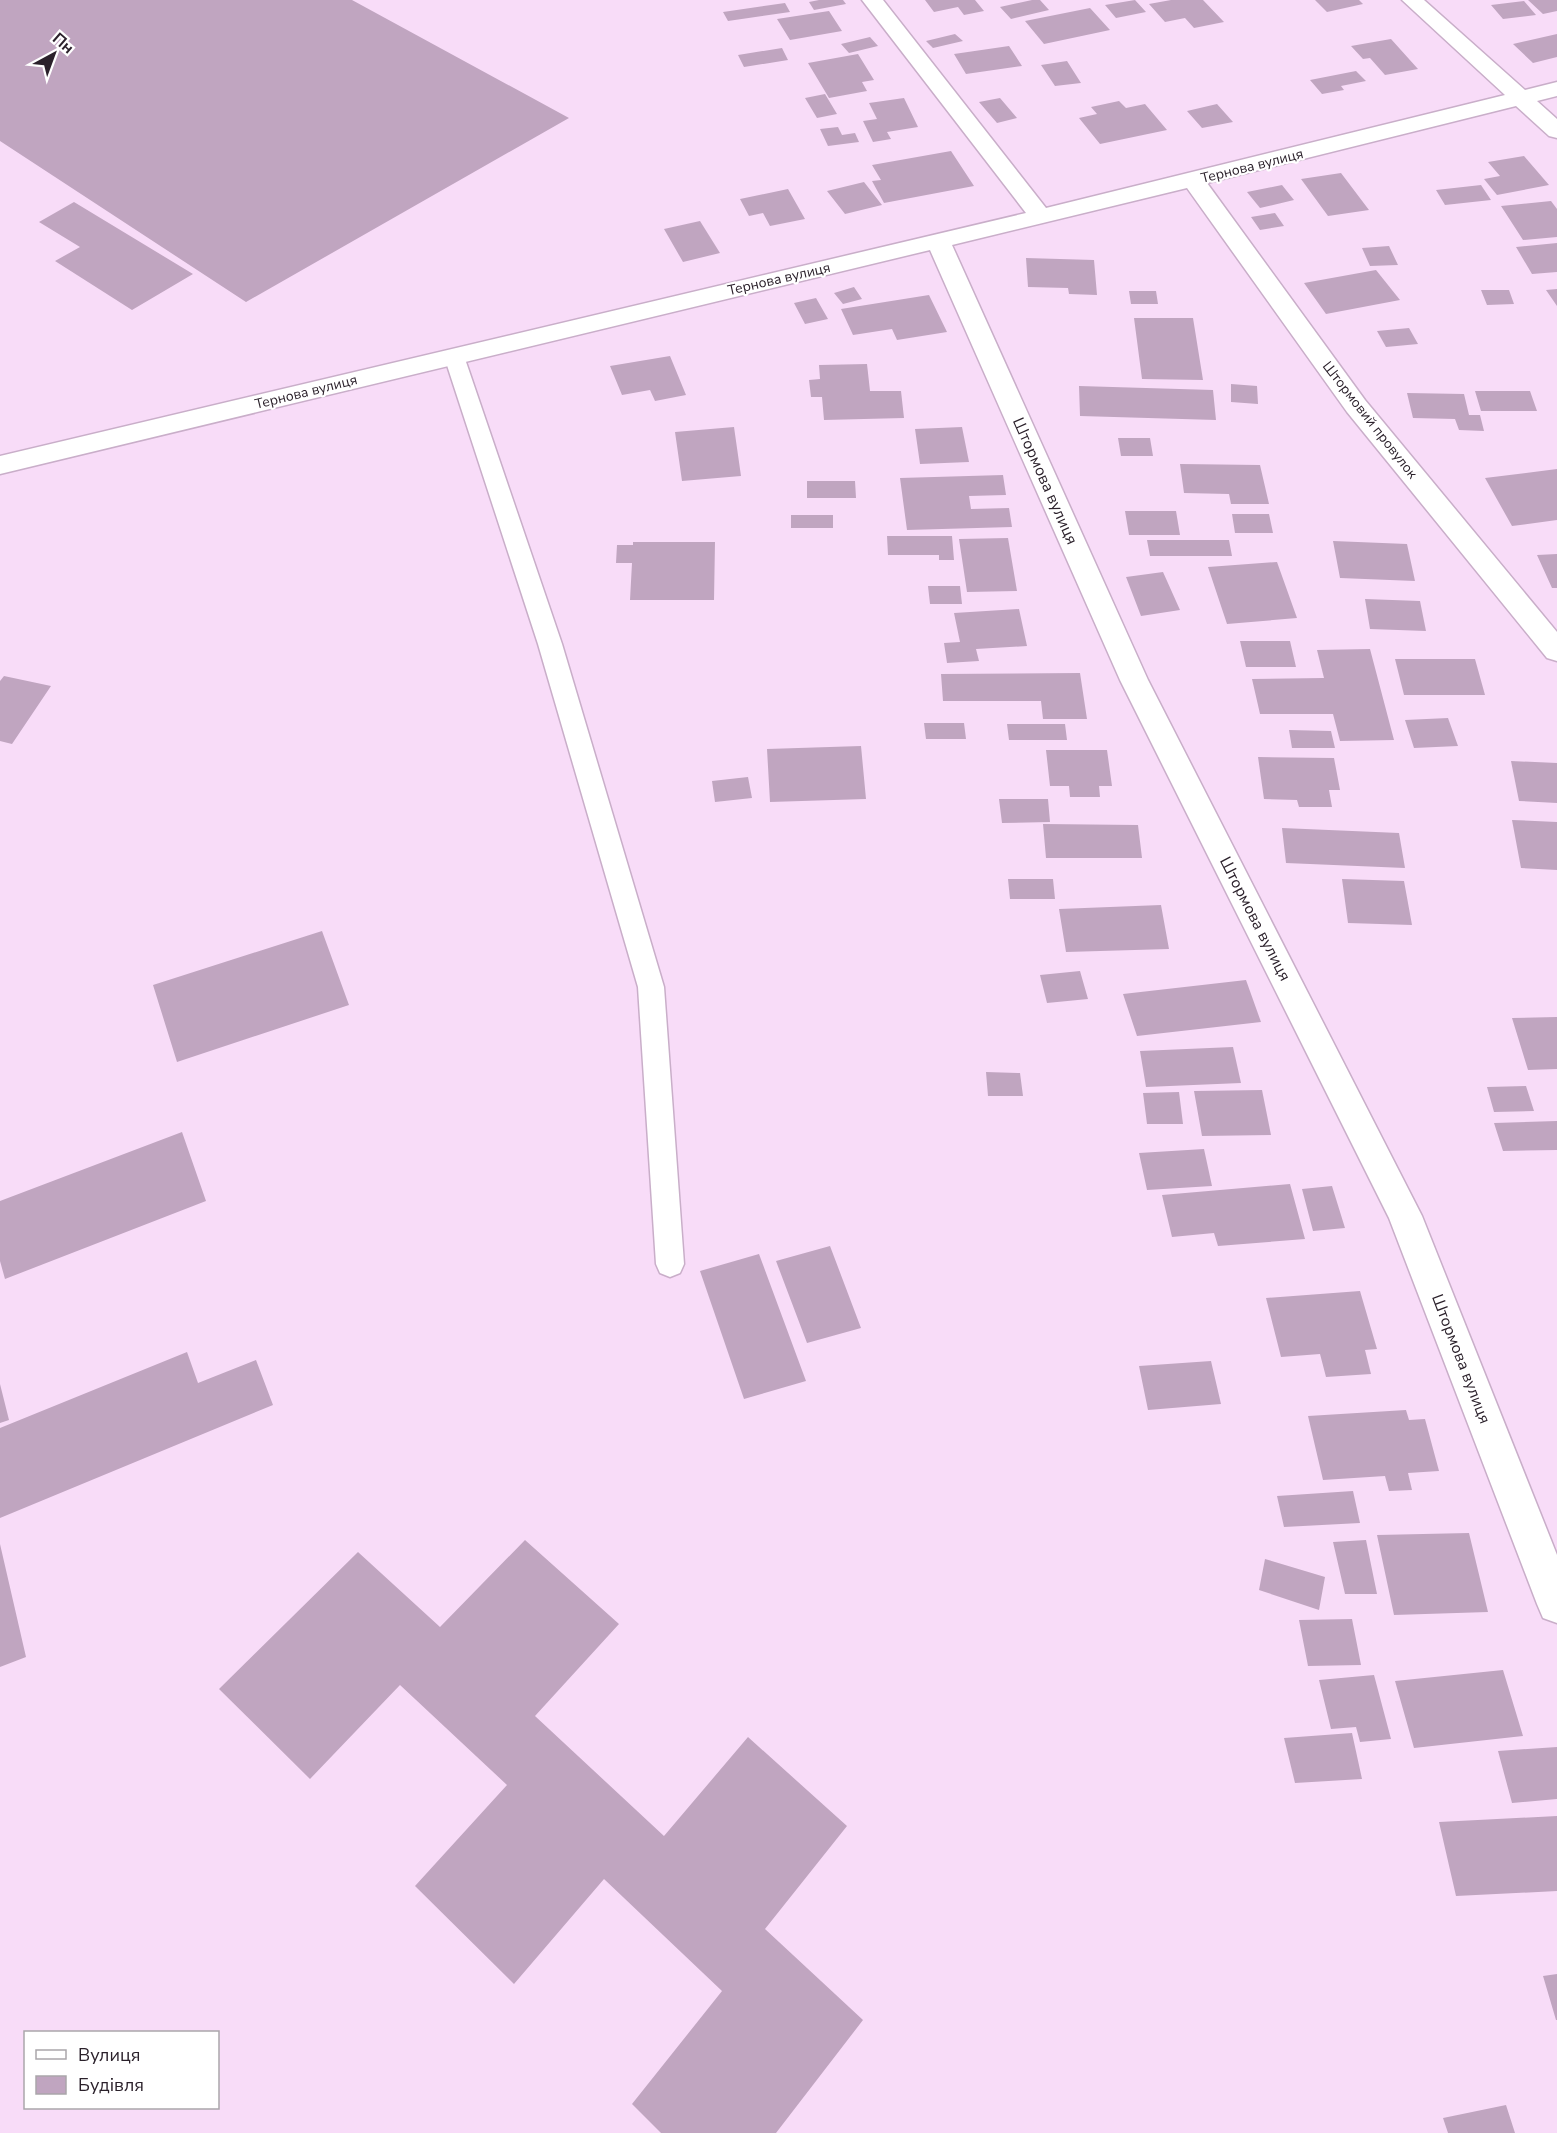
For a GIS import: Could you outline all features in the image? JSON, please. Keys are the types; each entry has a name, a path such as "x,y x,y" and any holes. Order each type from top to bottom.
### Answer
{"street":[{"path":"872,0 1040,216"},
{"path":"1412,0 1557,131"},
{"name":"Тернова вулиця","path":"0,465 1193,180 1557,88"},
{"name":"Штормовий провулок","path":"1193,180 1356,406 1557,651"},
{"name":"Штормова вулиця","path":"938,241 1134,680 1404,1216 1557,1604"}],"lane":[{"path":"454,356 550,644 651,987 670,1264"}],"building":[{"path":"0,0 352,0 569,118 246,302 0,141"},
{"path":"843,0 846,4 814,10 809,2"},
{"path":"925,0 975,0 984,11 964,15 958,7 934,12"},
{"path":"1040,0 1049,10 1011,19 1000,7"},
{"path":"1135,0 1146,12 1116,18 1105,5"},
{"path":"1171,0 1203,0 1224,22 1194,28 1185,18 1165,22 1149,4"},
{"path":"1315,0 1359,0 1363,4 1327,12"},
{"path":"1528,0 1557,0 1557,11 1543,14"},
{"path":"1524,1 1536,15 1503,19 1491,5"},
{"path":"785,3 790,12 728,21 723,12"},
{"path":"1090,8 1110,30 1044,44 1025,21"},
{"path":"829,11 842,31 790,40 777,19"},
{"path":"955,34 963,41 933,48 926,41"},
{"path":"1557,34 1557,57 1533,63 1513,44"},
{"path":"870,37 878,46 849,53 841,44"},
{"path":"1391,39 1418,69 1385,75 1370,58 1363,59 1351,46"},
{"path":"1009,46 1022,66 966,74 954,54"},
{"path":"782,48 788,60 744,67 738,55"},
{"path":"858,54 874,80 862,82 867,91 829,98 808,63"},
{"path":"1067,61 1081,83 1055,86 1041,65"},
{"path":"1356,71 1366,81 1341,86 1344,90 1322,94 1310,80"},
{"path":"825,94 837,114 817,118 805,98"},
{"path":"904,98 918,127 887,132 891,139 873,142 863,121 877,119 869,103"},
{"path":"1000,98 1017,118 997,123 979,102"},
{"path":"1119,101 1126,108 1145,104 1167,130 1100,144 1079,118 1097,114 1091,107"},
{"path":"1217,104 1233,122 1202,128 1187,111"},
{"path":"838,127 842,135 855,133 859,142 828,146 820,129"},
{"path":"951,151 974,186 884,203 872,181 881,180 872,165"},
{"path":"1524,156 1549,185 1497,195 1484,179 1500,176 1488,162"},
{"path":"1341,173 1369,210 1328,216 1301,179"},
{"path":"864,182 882,205 845,214 827,191"},
{"path":"1282,185 1294,200 1260,208 1247,192"},
{"path":"1481,185 1491,200 1445,205 1436,190"},
{"path":"788,189 805,219 770,226 763,213 749,216 740,199"},
{"path":"1551,201 1557,209 1557,237 1523,240 1501,206"},
{"path":"74,202 193,274 132,310 55,261 80,247 39,222"},
{"path":"1275,213 1284,226 1260,230 1251,217"},
{"path":"700,221 720,253 683,262 664,229"},
{"path":"1557,243 1557,272 1532,274 1516,247"},
{"path":"1389,246 1398,265 1370,266 1362,248"},
{"path":"1026,258 1094,260 1097,295 1069,294 1068,288 1028,287"},
{"path":"1376,270 1400,300 1326,314 1304,283"},
{"path":"854,287 862,299 843,304 834,293"},
{"path":"1557,289 1557,306 1546,290"},
{"path":"1481,290 1509,290 1514,304 1487,305"},
{"path":"1129,291 1156,291 1158,304 1131,304"},
{"path":"929,295 947,332 897,340 892,329 853,335 841,309"},
{"path":"816,298 828,319 805,324 794,303"},
{"path":"1134,318 1193,318 1203,380 1142,379"},
{"path":"1409,328 1418,344 1386,347 1377,331"},
{"path":"670,356 686,395 655,401 650,390 622,395 610,366"},
{"path":"867,364 870,391 901,391 904,418 824,420 822,397 811,397 809,380 820,379 819,365"},
{"path":"1231,384 1257,386 1258,404 1231,402"},
{"path":"1079,386 1213,390 1216,420 1080,416"},
{"path":"1475,391 1530,391 1537,411 1481,411"},
{"path":"1407,393 1464,394 1469,415 1480,415 1484,431 1459,430 1455,419 1413,418"},
{"path":"734,427 741,476 682,481 675,432"},
{"path":"962,427 969,462 920,464 915,429"},
{"path":"1118,438 1150,438 1153,456 1121,456"},
{"path":"1180,464 1260,465 1269,504 1231,504 1229,494 1184,493"},
{"path":"1557,469 1557,520 1512,526 1485,478"},
{"path":"1003,475 1006,495 969,496 971,509 1009,508 1012,527 907,530 900,478"},
{"path":"807,481 855,481 856,498 807,498"},
{"path":"1125,511 1176,511 1180,535 1129,535"},
{"path":"1232,514 1269,514 1273,533 1235,533"},
{"path":"791,515 833,515 833,528 791,528"},
{"path":"887,536 952,536 954,560 939,560 939,555 888,555"},
{"path":"1008,538 1017,591 967,592 959,539"},
{"path":"1147,540 1229,540 1232,556 1150,556"},
{"path":"1333,541 1407,544 1415,581 1340,578"},
{"path":"633,542 715,542 714,600 630,600 632,563 616,563 617,545 633,545"},
{"path":"1557,554 1557,588 1552,588 1537,555"},
{"path":"1277,562 1297,618 1227,624 1208,567"},
{"path":"1163,572 1180,610 1141,616 1126,577"},
{"path":"928,586 960,586 962,604 930,604"},
{"path":"1365,599 1420,601 1426,631 1370,629"},
{"path":"1019,609 1027,646 976,649 979,661 947,663 944,643 960,642 954,613"},
{"path":"1240,641 1290,641 1296,667 1246,667"},
{"path":"1370,649 1394,740 1340,741 1333,714 1260,714 1252,679 1324,678 1317,650"},
{"path":"1395,659 1475,659 1485,695 1404,695"},
{"path":"1080,673 1087,719 1043,719 1041,701 943,701 941,674"},
{"path":"4,676 51,686 12,744 0,741 0,681"},
{"path":"1448,718 1458,746 1414,748 1405,720"},
{"path":"924,723 964,723 966,739 926,739"},
{"path":"1007,724 1065,724 1067,740 1009,740"},
{"path":"1289,730 1331,731 1335,748 1292,748"},
{"path":"861,746 866,799 770,802 767,749"},
{"path":"1046,750 1107,750 1112,786 1099,786 1100,797 1070,797 1069,786 1050,786"},
{"path":"1258,757 1334,758 1340,790 1329,790 1332,807 1299,807 1297,800 1264,799"},
{"path":"1511,761 1557,763 1557,803 1519,801"},
{"path":"748,777 752,798 715,802 712,781"},
{"path":"999,799 1048,799 1050,822 1002,823"},
{"path":"1512,820 1557,822 1557,870 1521,868"},
{"path":"1043,824 1138,825 1142,858 1046,858"},
{"path":"1282,828 1399,833 1405,868 1286,863"},
{"path":"1008,879 1053,879 1055,899 1010,899"},
{"path":"1342,879 1404,881 1412,925 1348,923"},
{"path":"1161,905 1169,949 1066,952 1059,909"},
{"path":"322,931 349,1005 177,1062 153,985"},
{"path":"1080,971 1088,999 1047,1003 1040,975"},
{"path":"1246,980 1261,1022 1137,1036 1123,994"},
{"path":"1557,1017 1557,1069 1528,1070 1512,1018"},
{"path":"1233,1047 1241,1083 1146,1087 1140,1051"},
{"path":"986,1072 1020,1073 1023,1096 988,1096"},
{"path":"1526,1086 1534,1111 1494,1112 1487,1087"},
{"path":"1262,1090 1271,1135 1202,1136 1194,1091"},
{"path":"1179,1092 1183,1124 1147,1124 1143,1093"},
{"path":"1557,1121 1557,1150 1503,1151 1494,1123"},
{"path":"182,1132 206,1201 5,1279 0,1261 0,1201"},
{"path":"1204,1149 1212,1186 1147,1190 1139,1153"},
{"path":"1290,1184 1305,1239 1218,1246 1214,1233 1172,1237 1162,1195"},
{"path":"1332,1186 1345,1228 1313,1231 1302,1189"},
{"path":"830,1246 861,1328 807,1343 776,1261"},
{"path":"759,1254 806,1381 744,1399 700,1271"},
{"path":"1360,1291 1377,1349 1365,1350 1371,1374 1326,1377 1320,1354 1281,1357 1266,1298"},
{"path":"187,1352 198,1383 256,1360 273,1405 0,1518 0,1428"},
{"path":"1211,1361 1221,1404 1148,1410 1139,1366"},
{"path":"0,1384 9,1420 0,1423"},
{"path":"1406,1410 1409,1420 1425,1419 1439,1471 1408,1473 1412,1490 1389,1491 1385,1476 1323,1480 1308,1416"},
{"path":"1353,1491 1360,1523 1284,1527 1277,1496"},
{"path":"1469,1533 1488,1612 1394,1615 1377,1535"},
{"path":"525,1540 619,1624 535,1716 664,1836 748,1737 847,1826 765,1929 863,2020 776,2133 661,2133 632,2104 722,1991 604,1879 514,1984 415,1886 507,1785 400,1685 310,1779 219,1689 358,1552 440,1627"},
{"path":"1366,1540 1377,1594 1345,1594 1333,1542"},
{"path":"0,1544 26,1657 0,1667"},
{"path":"1265,1559 1325,1577 1319,1610 1259,1590"},
{"path":"1352,1619 1361,1665 1308,1666 1299,1620"},
{"path":"1503,1670 1523,1736 1414,1748 1395,1681"},
{"path":"1374,1675 1391,1739 1360,1742 1356,1727 1331,1729 1319,1680"},
{"path":"1352,1733 1362,1779 1295,1783 1284,1738"},
{"path":"1557,1747 1557,1799 1512,1803 1498,1751"},
{"path":"1557,1816 1557,1891 1456,1896 1439,1822"},
{"path":"1557,1974 1557,2020 1556,2020 1543,1976"},
{"path":"1506,2105 1515,2133 1448,2133 1443,2118"}]}
